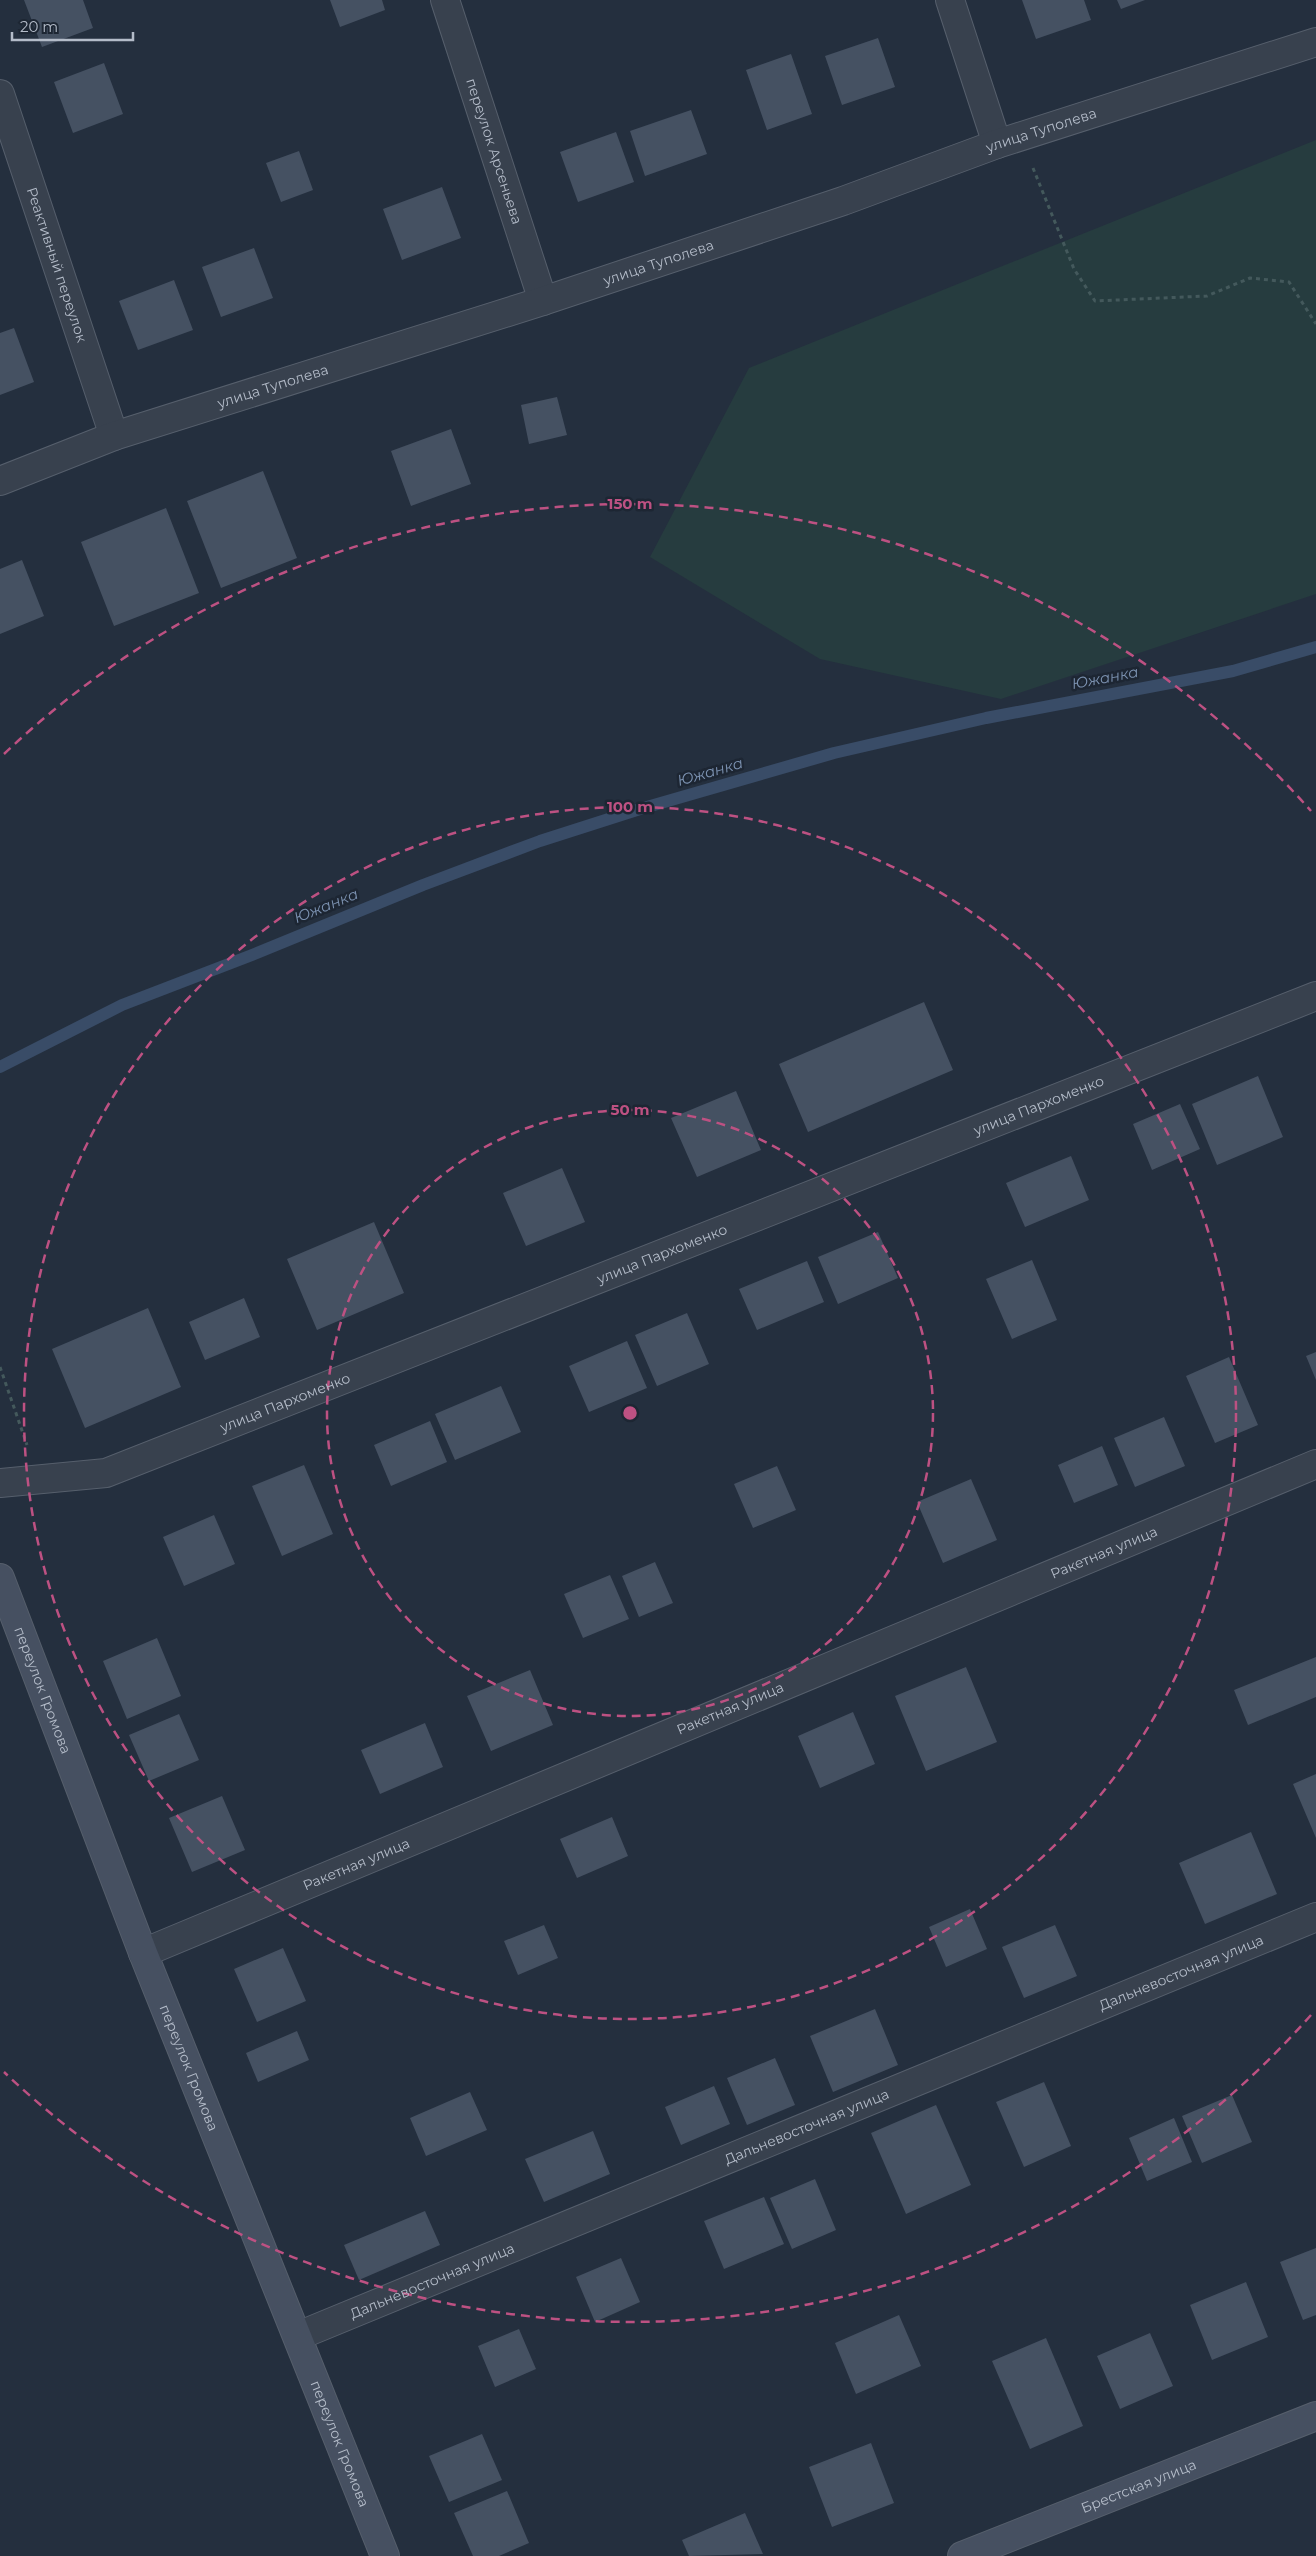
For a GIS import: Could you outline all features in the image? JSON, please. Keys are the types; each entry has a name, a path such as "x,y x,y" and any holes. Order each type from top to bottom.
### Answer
{"street":[{"name":"переулок Арсеньева","path":"446,0 543,301"},
{"path":"950,0 1005,142"},
{"name":"улица Туполева","path":"0,481 114,436 543,301 843,201 1005,142 1316,42"},
{"name":"Реактивный переулок","path":"0,94 114,436"},
{"name":"улица Пархоменко","path":"0,1483 106,1473 1316,996"},
{"name":"Ракетная улица","path":"143,1953 1316,1464"},
{"name":"переулок Громова","path":"0,1578 143,1953 298,2336 384,2556"},
{"name":"Дальневосточная улица","path":"298,2336 1316,1917"},
{"name":"Брестская улица","path":"962,2556 1316,2416"}],"path":[{"path":"1005,142 1034,169 1074,268 1095,301 1207,296 1250,278 1289,282 1316,324"},
{"path":"0,1367 40,1479"}],"green space":[{"path":"1316,140 1316,594 1001,699 820,659 650,557 749,368"}],"building":[{"path":"24,0 83,0 93,28 42,47"},
{"path":"330,0 382,0 385,10 340,27"},
{"path":"1022,0 1084,0 1091,20 1036,39"},
{"path":"1117,0 1145,0 1121,9"},
{"path":"878,38 895,87 842,105 825,56"},
{"path":"791,54 812,114 767,130 746,70"},
{"path":"104,63 123,114 73,133 54,82"},
{"path":"691,110 707,154 645,176 630,131"},
{"path":"616,132 634,182 578,202 560,152"},
{"path":"299,151 313,190 281,202 266,163"},
{"path":"442,187 461,238 402,260 383,209"},
{"path":"254,248 273,298 221,317 202,267"},
{"path":"174,280 193,330 138,350 119,301"},
{"path":"14,328 34,382 0,395 0,333"},
{"path":"557,397 567,435 529,444 521,405"},
{"path":"451,429 471,484 411,506 391,451"},
{"path":"263,471 297,558 221,588 187,501"},
{"path":"166,508 199,593 114,626 81,542"},
{"path":"22,560 44,616 0,634 0,569"},
{"path":"924,1002 953,1070 808,1132 779,1064"},
{"path":"1258,1076 1283,1137 1217,1165 1192,1104"},
{"path":"736,1091 761,1150 697,1177 671,1118"},
{"path":"1180,1104 1200,1149 1152,1170 1133,1124"},
{"path":"1071,1156 1089,1200 1025,1227 1006,1183"},
{"path":"562,1168 585,1222 526,1246 503,1193"},
{"path":"374,1222 404,1293 317,1330 287,1259"},
{"path":"878,1232 898,1278 838,1304 818,1257"},
{"path":"1032,1260 1057,1320 1012,1339 986,1279"},
{"path":"807,1261 824,1302 757,1330 739,1289"},
{"path":"244,1298 260,1337 205,1360 189,1322"},
{"path":"148,1308 181,1387 85,1428 52,1349"},
{"path":"687,1313 709,1364 657,1386 635,1335"},
{"path":"627,1341 647,1388 589,1412 569,1366"},
{"path":"1316,1352 1316,1380 1306,1356"},
{"path":"1229,1357 1258,1425 1215,1443 1186,1376"},
{"path":"501,1386 521,1432 455,1460 435,1414"},
{"path":"1164,1417 1185,1466 1135,1487 1114,1438"},
{"path":"430,1421 447,1462 391,1486 374,1445"},
{"path":"1102,1446 1118,1485 1074,1503 1058,1465"},
{"path":"304,1465 333,1534 282,1556 252,1486"},
{"path":"777,1466 796,1510 753,1528 734,1484"},
{"path":"971,1479 997,1540 943,1563 917,1502"},
{"path":"214,1515 235,1564 184,1586 163,1537"},
{"path":"655,1562 673,1603 639,1617 622,1576"},
{"path":"610,1575 629,1619 583,1638 564,1594"},
{"path":"157,1638 181,1696 127,1719 103,1661"},
{"path":"1316,1657 1316,1697 1248,1725 1234,1690"},
{"path":"966,1667 997,1742 926,1771 895,1696"},
{"path":"530,1670 553,1725 491,1751 467,1696"},
{"path":"853,1712 875,1764 820,1788 798,1736"},
{"path":"179,1714 199,1760 149,1781 129,1735"},
{"path":"425,1723 443,1767 380,1794 361,1750"},
{"path":"1316,1774 1316,1838 1293,1784"},
{"path":"222,1796 245,1850 192,1872 169,1818"},
{"path":"612,1817 628,1856 577,1878 560,1839"},
{"path":"1251,1832 1277,1894 1205,1924 1179,1863"},
{"path":"970,1909 987,1949 946,1967 929,1927"},
{"path":"544,1925 558,1958 518,1975 504,1941"},
{"path":"1055,1925 1077,1976 1024,1998 1002,1947"},
{"path":"283,1948 306,2001 257,2022 234,1969"},
{"path":"875,2009 898,2065 833,2092 810,2036"},
{"path":"297,2031 309,2060 258,2082 246,2053"},
{"path":"775,2058 795,2105 747,2125 727,2078"},
{"path":"1044,2082 1071,2146 1024,2167 996,2102"},
{"path":"714,2086 730,2124 681,2145 665,2107"},
{"path":"470,2092 487,2130 426,2156 410,2118"},
{"path":"1232,2095 1252,2142 1202,2163 1182,2116"},
{"path":"936,2105 971,2185 906,2214 871,2133"},
{"path":"1174,2118 1192,2162 1147,2181 1129,2138"},
{"path":"593,2131 610,2174 544,2202 525,2159"},
{"path":"815,2179 836,2230 792,2249 770,2198"},
{"path":"764,2197 784,2244 724,2269 704,2221"},
{"path":"425,2211 440,2245 359,2280 344,2245"},
{"path":"1316,2248 1316,2315 1303,2320 1280,2262"},
{"path":"621,2258 640,2302 595,2322 576,2277"},
{"path":"1246,2282 1268,2337 1212,2360 1190,2305"},
{"path":"899,2315 921,2366 856,2394 835,2343"},
{"path":"519,2329 536,2369 495,2387 478,2346"},
{"path":"1150,2333 1173,2386 1120,2409 1097,2356"},
{"path":"1046,2338 1083,2426 1030,2449 992,2361"},
{"path":"482,2434 502,2480 449,2502 429,2456"},
{"path":"871,2443 894,2503 832,2527 809,2467"},
{"path":"507,2491 529,2543 499,2556 473,2556 454,2513"},
{"path":"745,2513 763,2554 689,2556 682,2540"}],"waterway":[{"name":"Южанка","path":"0,1067 122,1005 252,955 423,885 540,841 640,809 834,753 986,718 1233,671 1316,647"}]}
